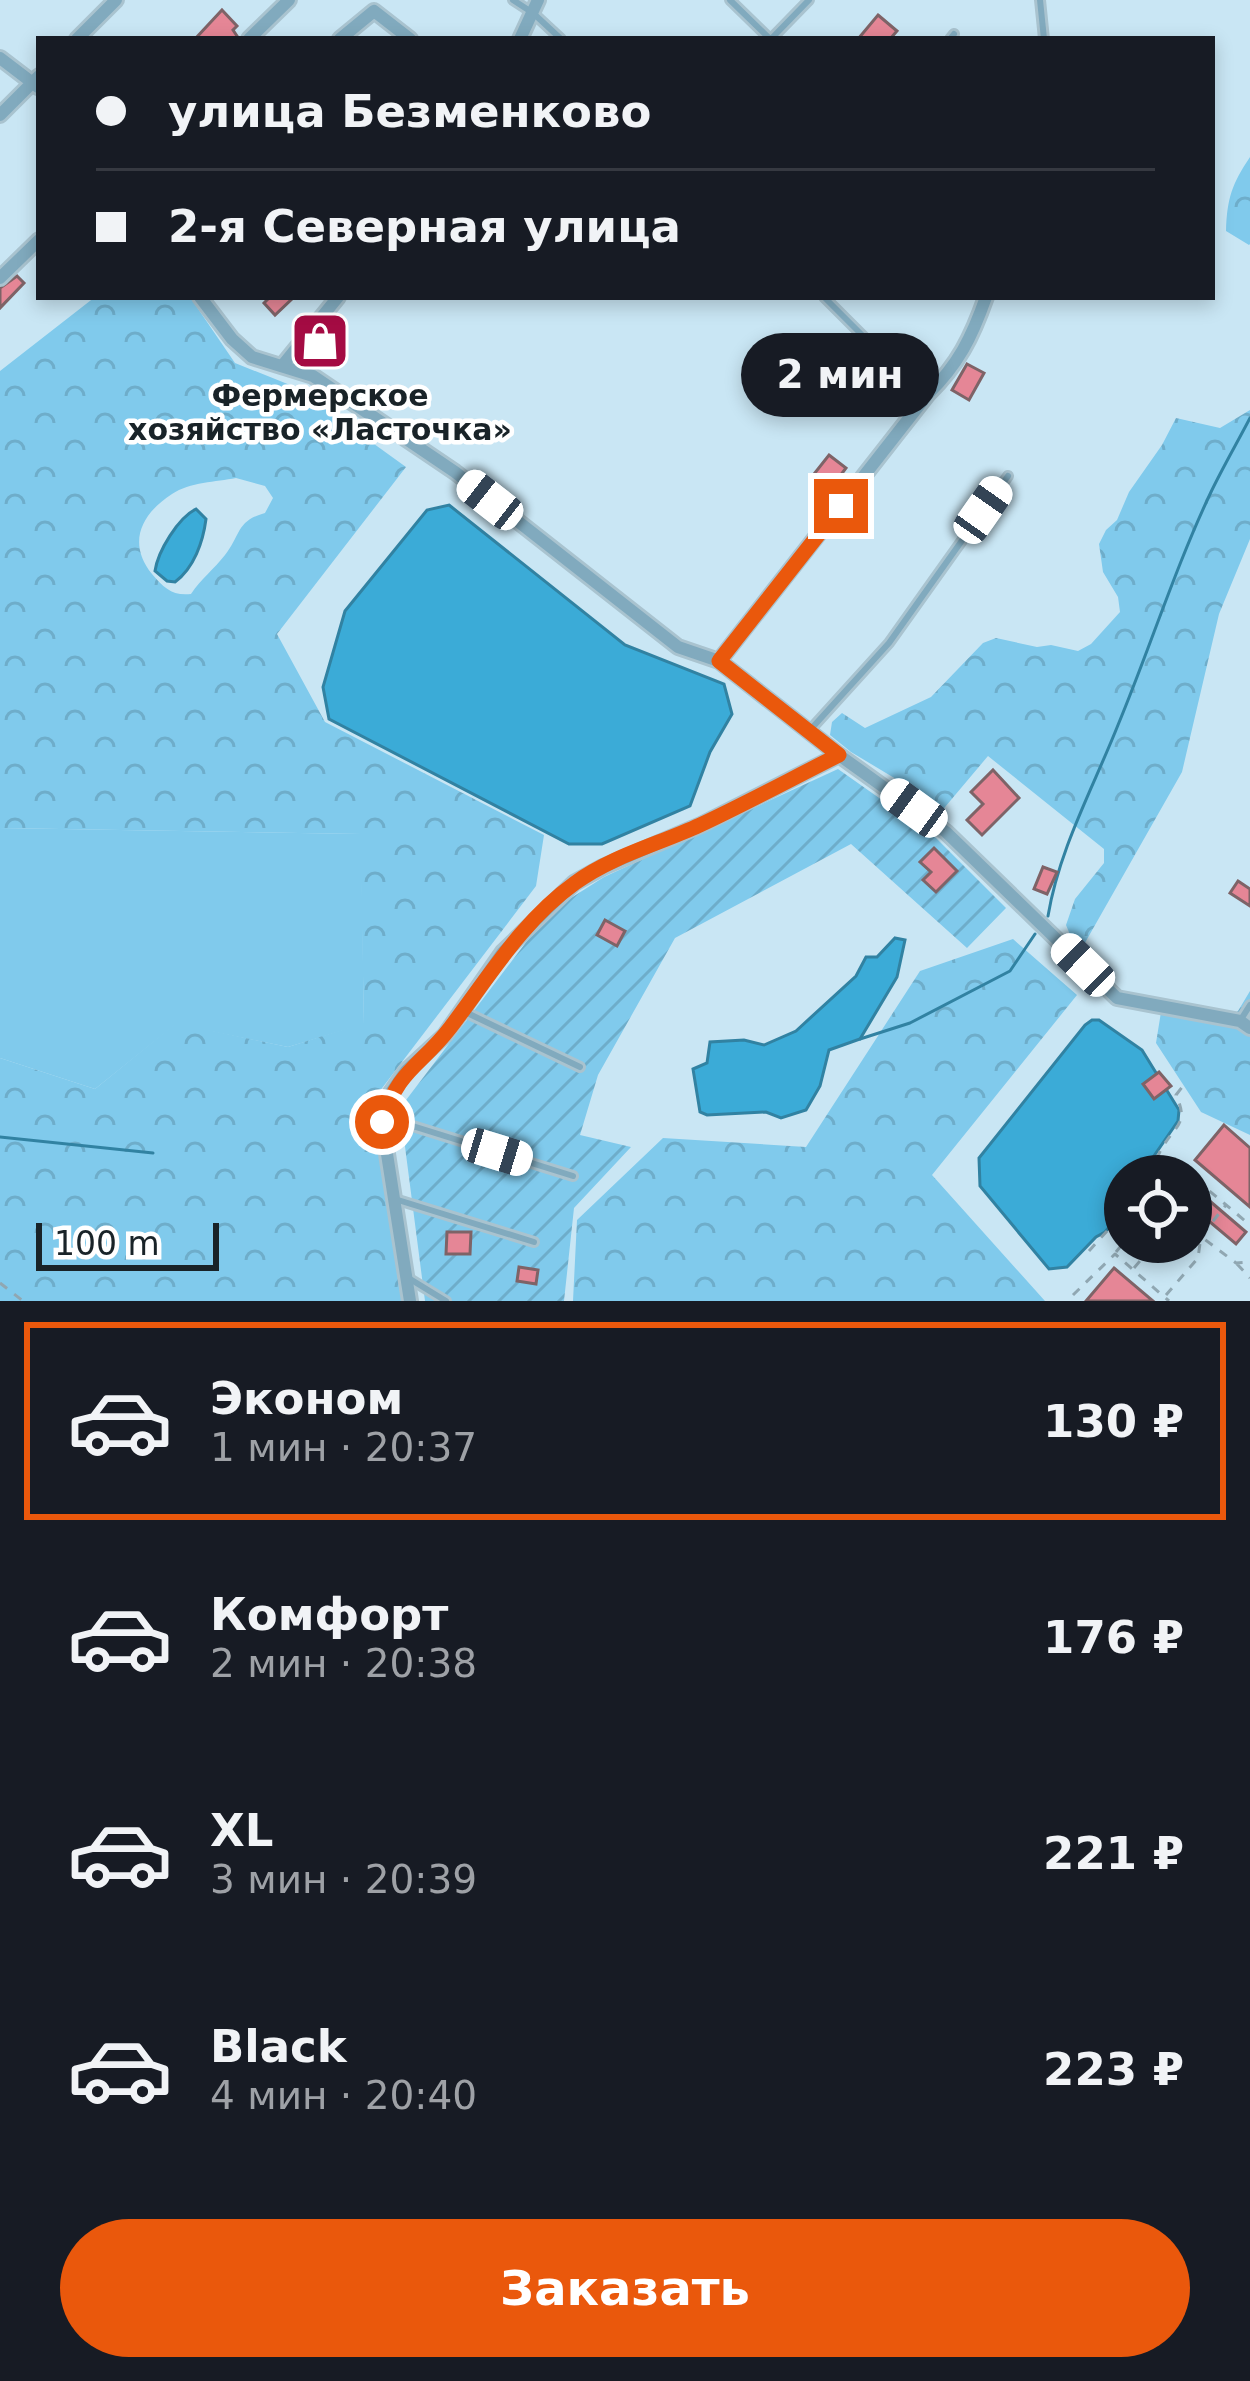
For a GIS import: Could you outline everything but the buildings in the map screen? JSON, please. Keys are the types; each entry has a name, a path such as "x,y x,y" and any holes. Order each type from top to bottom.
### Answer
{"street":[{"path":"80,36 116,0"},
{"path":"252,36 290,0"},
{"path":"521,36 536,6"},
{"path":"344,36 374,11 406,36"},
{"path":"0,58 36,81"},
{"path":"0,115 36,83"},
{"path":"0,278 36,243"},
{"path":"202,300 252,357 313,376 454,472 678,647 719,661 946,832 1117,998 1245,1025"},
{"path":"282,366 336,300"},
{"path":"719,661 928,394 954,369 985,300"},
{"path":"410,1301 382,1122 390,1094 406,1072 445,1035 503,952 574,883 839,755"}],"lane":[{"path":"513,0 536,6 559,36"},
{"path":"730,0 767,36"},
{"path":"773,36 809,0"},
{"path":"1040,0 1044,36"},
{"path":"827,300 905,378 928,394"},
{"path":"809,732 889,643 1008,476"},
{"path":"1245,1025 1250,1005"},
{"path":"463,1011 580,1067"},
{"path":"383,1117 573,1176"},
{"path":"394,1199 534,1242"},
{"path":"406,1277 446,1301"}],"path":[{"path":"1158,1155 1181,1122 1183,1113 1176,1095 1183,1087"},
{"path":"1212,1193 1250,1225"},
{"path":"1212,1223 1226,1205"},
{"path":"1089,1251 1104,1235"},
{"path":"1212,1245 1250,1278"},
{"path":"1236,1263 1250,1262"},
{"path":"1072,1295 1106,1263"},
{"path":"1126,1263 1167,1299 1194,1263"},
{"path":"1133,1269 1138,1263"},
{"path":"0,1283 23,1301"}],"green space":[{"path":"1250,157 1249,245 1226,231 1232,192"},
{"path":"91,300 192,300 235,363 295,387 406,467 277,634 325,722 544,835 536,886 373,1100 404,1301 0,1301 0,1058 95,1089 176,1023 288,1047 364,1023 360,834 0,828 0,371","holes":["236,478 265,486 273,498 265,513 244,525 191,594 169,590 144,562 139,540 145,520 179,490"]},
{"path":"1250,410 1250,539 1219,614 1182,772 1082,948 1066,925 1075,899 1104,863 1104,849 988,756 940,813 830,735 832,722 842,713 865,728 931,697 983,643 996,638 1078,651 1091,644 1120,612 1118,597 1103,572 1099,544 1176,418 1220,428"},
{"path":"838,769 936,838 1006,908 967,948 851,844 675,938 598,1075 580,1135 631,1147 574,1208 564,1301 425,1301 400,1108 549,912 604,877"},
{"path":"0,828 361,834 364,1024 288,1047 176,1024 95,1089 0,1058"},
{"path":"1013,939 1077,995 932,1175 1045,1301 573,1301 577,1220 663,1138 806,1147 920,971"},
{"path":"1250,991 1250,1135 1201,1112 1156,1043 1161,1012 1220,1023 1238,1011"}],"shaded area":[{"path":"449,505 625,645 724,684 732,714 710,752 690,806 602,844 569,844 329,719 323,687 345,611 427,510"},
{"path":"196,509 206,519 203,537 182,576 167,581 155,571 160,554 176,527"},
{"path":"895,938 905,940 897,977 860,1039 829,1050 820,1086 806,1110 781,1118 766,1112 700,1112 693,1069 707,1063 710,1042 744,1040 764,1045 796,1031 856,976 866,957 877,957"},
{"path":"1099,1020 1142,1050 1179,1110 1178,1121 1155,1155 1104,1155 1104,1233 1067,1267 1049,1269 980,1186 979,1158 1085,1025"}],"waterway":[{"path":"1048,916 1068,843 1186,550 1250,418"},
{"path":"860,1039 910,1023 1010,971 1035,934"},
{"path":"0,1137 153,1153"}],"place":[{"name":"Фермерское хозяйство «Ласточка»","path":"320,341"}],"route":[{"path":"382,1122 390,1094 406,1072 445,1035 503,952 574,883 839,755 719,661 841,506"}]}
